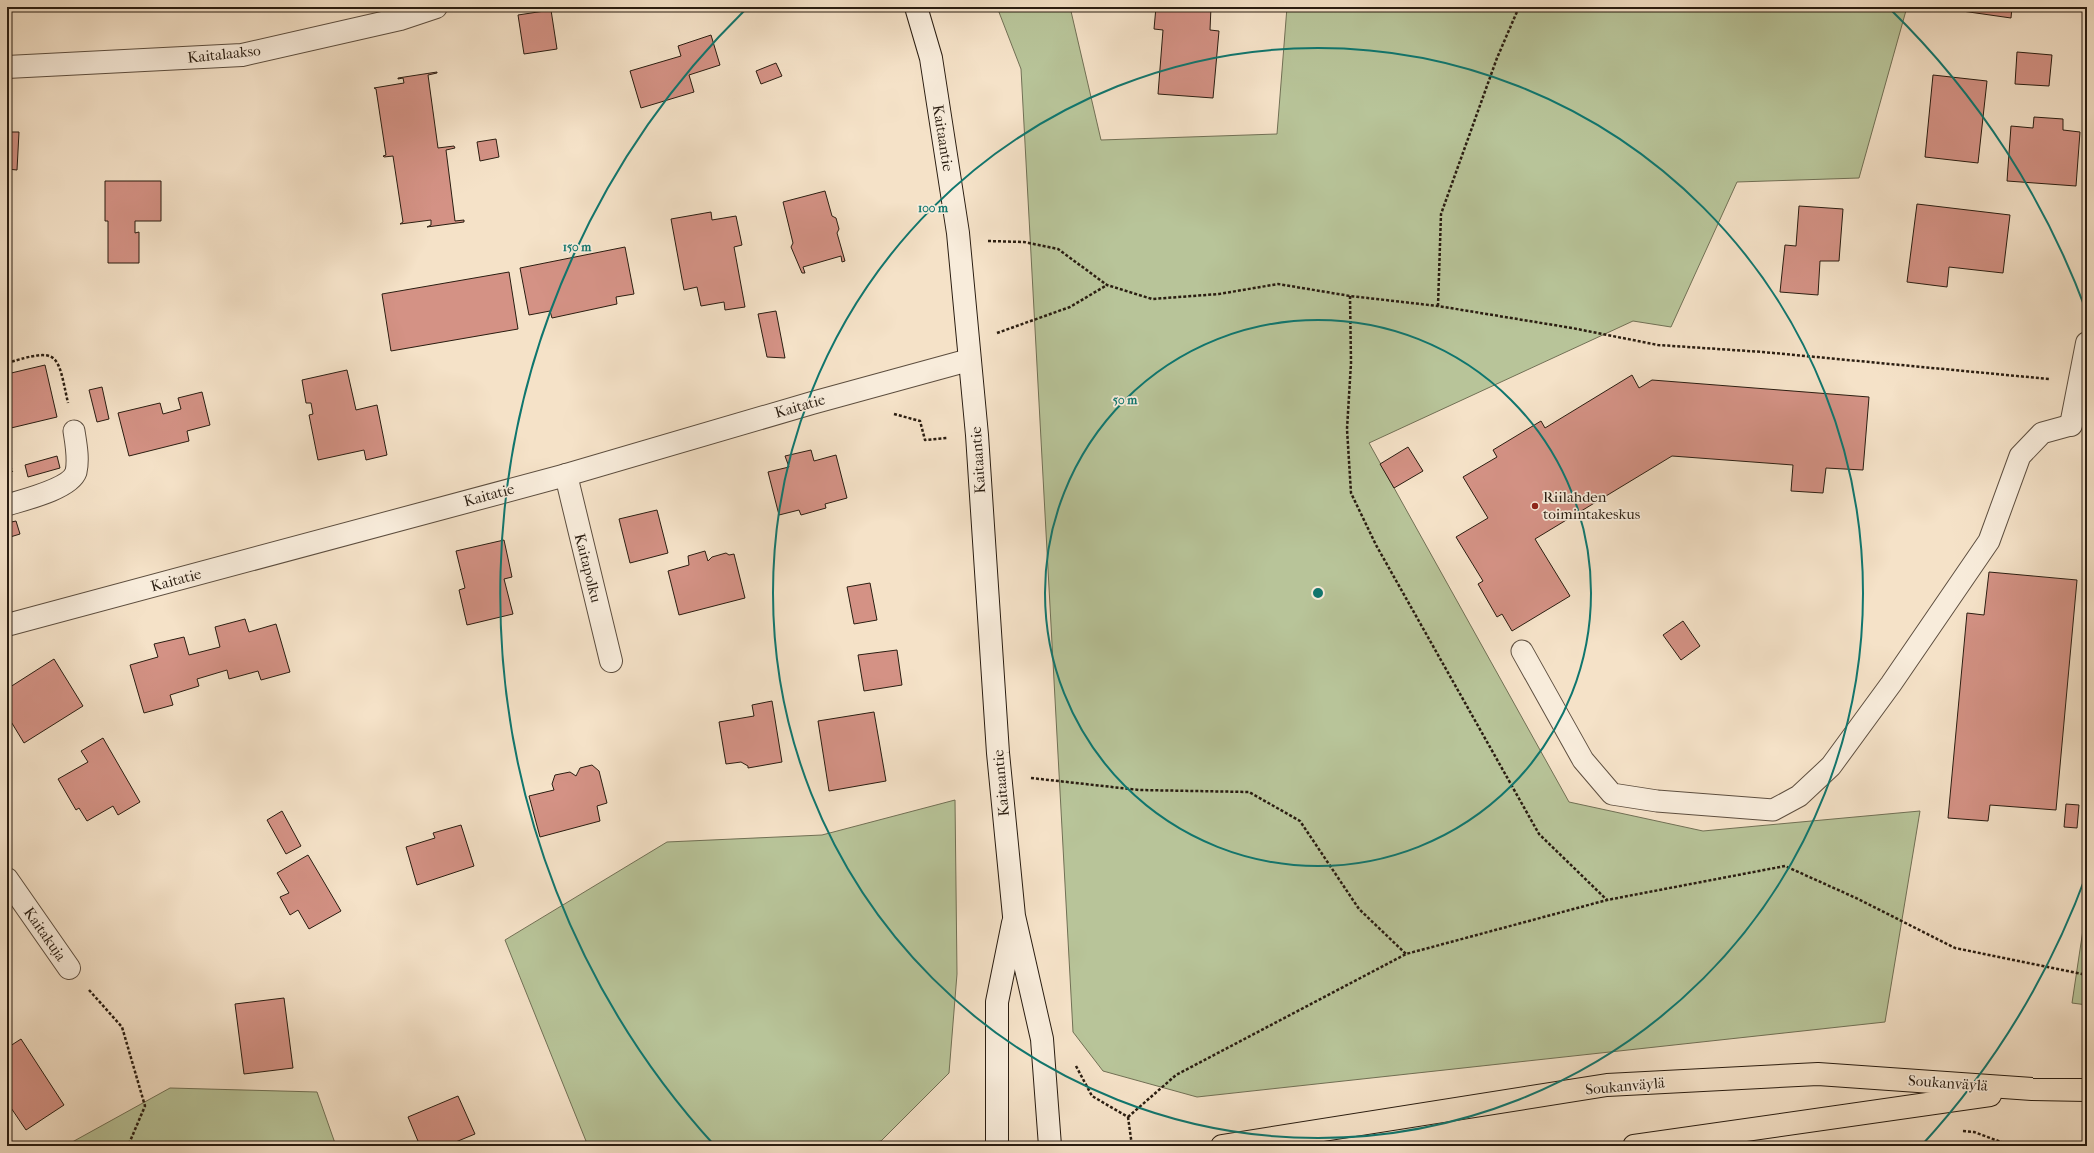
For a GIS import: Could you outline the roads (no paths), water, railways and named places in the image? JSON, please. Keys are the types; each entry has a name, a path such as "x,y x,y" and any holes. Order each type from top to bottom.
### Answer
{"main road":[{"name":"Soukanväylä","path":"1222,1146 1607,1085 1818,1074 2032,1089 2087,1090"},
{"name":"Soukanväylä","path":"1634,1146 2032,1089"}],"street":[{"name":"Kaitalaakso","path":"7,67 242,55 400,18 436,7"},
{"name":"Kaitaantie","path":"916,7 931,58 958,233 976,435 998,754 1014,916 1042,1039 1050,1146"},
{"path":"2071,425 2087,343"},
{"name":"Kaitatie","path":"7,625 566,475 812,403 969,360"},
{"name":"Kaitapolku","path":"566,475 611,661"},
{"name":"Kaitakuja","path":"7,879 69,968"},
{"name":"Kaitaantie","path":"997,1146 997,1002 1014,916"}],"lane":[{"path":"1522,651 1583,760 1612,794 1657,801 1773,810 1799,796 1831,766 1890,684 1989,541 2020,456 2042,433 2071,425"},
{"path":"7,505 66,485 76,473 77,453 74,431"}],"place":[{"name":"Riilahden toimintakeskus","path":"1535,506"}]}
